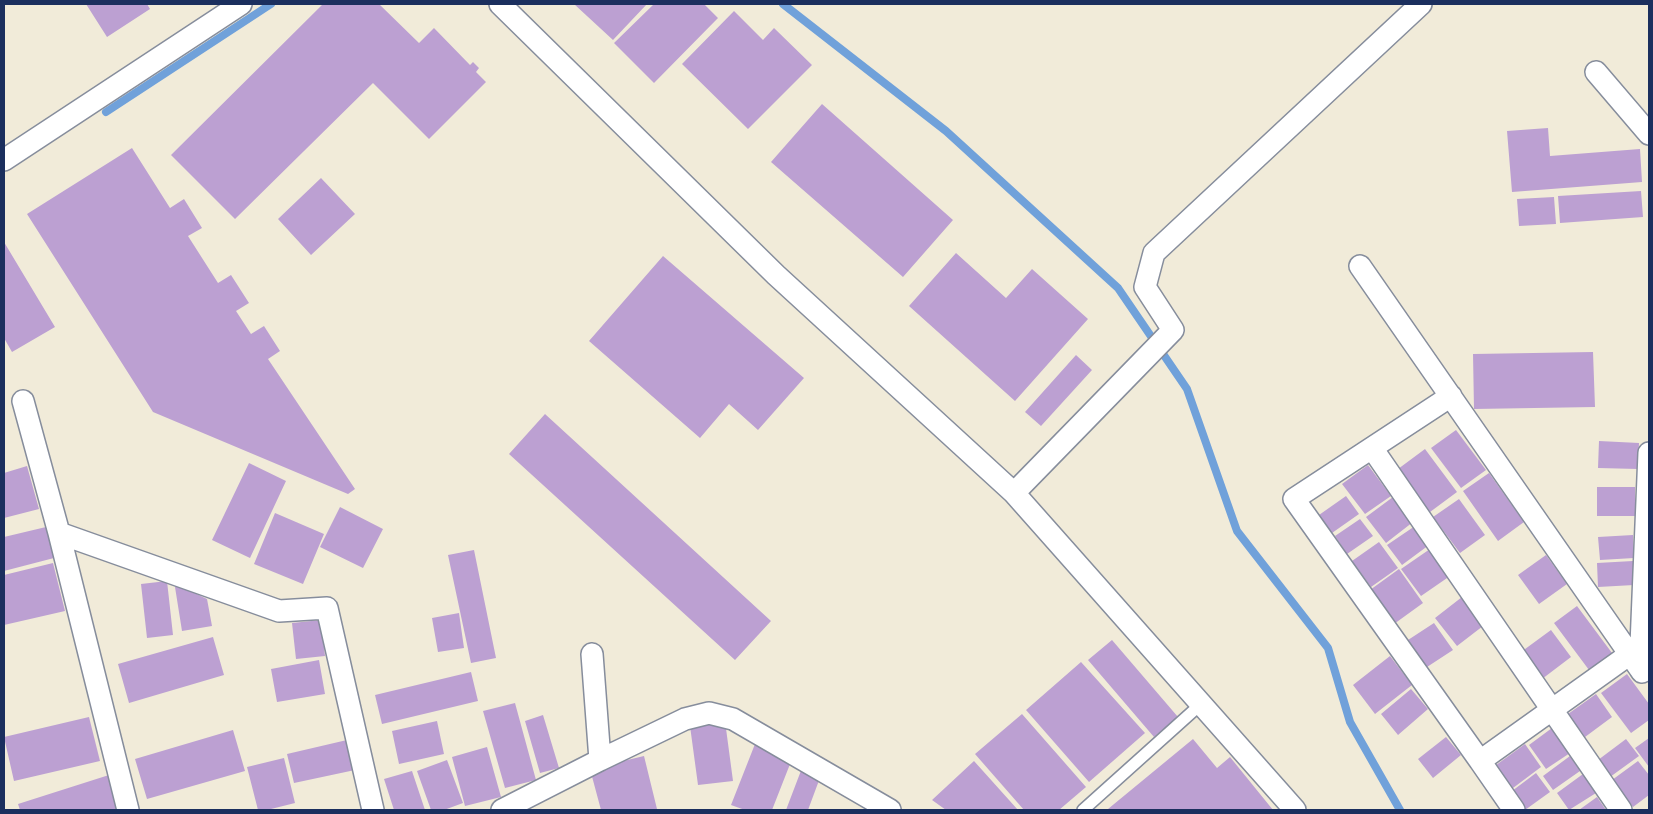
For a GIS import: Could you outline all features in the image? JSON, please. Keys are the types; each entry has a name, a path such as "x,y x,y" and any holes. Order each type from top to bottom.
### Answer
{"street":[{"path":"4,160 241,4"},
{"path":"500,4 776,275 1014,493 1295,810"},
{"path":"1014,493 1173,330 1145,288 1154,253 1421,4"},
{"path":"1596,72 1649,134"},
{"path":"1360,266 1640,668"},
{"path":"1451,396 1294,499 1514,810"},
{"path":"23,401 59,534 128,810"},
{"path":"1372,448 1622,810"},
{"path":"1640,668 1649,453"},
{"path":"59,534 279,611 327,608 373,810"},
{"path":"592,654 600,760"},
{"path":"1480,761 1552,710 1640,668"},
{"path":"502,810 686,719 709,712 732,719 890,810"}],"lane":[{"path":"1082,810 1201,704"}],"building":[{"path":"86,4 147,4 150,9 107,37"},
{"path":"323,4 379,4 419,43 434,28 470,65 473,62 479,68 476,72 486,82 429,139 373,83 235,219 171,155"},
{"path":"574,4 647,4 613,40"},
{"path":"654,4 704,4 718,18 654,83 614,43"},
{"path":"734,11 763,40 774,28 812,65 748,129 682,64"},
{"path":"822,104 953,220 903,277 771,162"},
{"path":"1548,128 1550,156 1640,149 1642,182 1512,192 1507,131"},
{"path":"132,148 170,208 184,199 202,228 188,236 218,283 231,275 249,303 236,311 251,334 264,326 280,351 268,359 355,489 348,494 153,412 27,214"},
{"path":"321,178 355,214 311,255 278,219"},
{"path":"1641,191 1643,217 1560,223 1558,196"},
{"path":"1554,197 1556,224 1519,226 1517,199"},
{"path":"4,242 55,327 12,352 4,338"},
{"path":"956,253 1006,298 1032,269 1088,319 1015,401 909,306"},
{"path":"663,256 804,378 758,430 729,404 700,438 589,341"},
{"path":"1593,352 1595,407 1474,409 1473,354"},
{"path":"1076,355 1092,370 1041,426 1025,412"},
{"path":"545,414 771,621 735,660 509,454"},
{"path":"1456,430 1486,470 1461,488 1431,448"},
{"path":"1599,441 1639,443 1638,469 1598,468"},
{"path":"1425,449 1457,492 1430,512 1398,469"},
{"path":"249,463 286,481 250,558 212,540"},
{"path":"1368,465 1391,496 1365,514 1342,484"},
{"path":"27,466 39,509 4,518 4,473"},
{"path":"1489,473 1524,522 1498,541 1463,491"},
{"path":"1597,487 1635,487 1635,516 1597,516"},
{"path":"1346,496 1359,514 1332,533 1319,515"},
{"path":"1393,497 1413,522 1386,543 1366,517"},
{"path":"1459,499 1485,535 1460,553 1433,517"},
{"path":"340,507 383,529 363,568 320,547"},
{"path":"275,513 324,534 303,584 254,564"},
{"path":"1360,519 1373,536 1347,554 1335,536"},
{"path":"1415,526 1429,545 1402,565 1387,545"},
{"path":"46,527 54,558 4,571 4,537"},
{"path":"1633,535 1634,558 1600,560 1598,537"},
{"path":"1379,542 1398,568 1371,587 1352,561"},
{"path":"1430,549 1450,576 1421,596 1401,569"},
{"path":"474,550 496,658 471,663 448,555"},
{"path":"1546,555 1567,584 1539,604 1518,575"},
{"path":"1633,561 1634,585 1598,587 1597,563"},
{"path":"53,563 65,611 4,625 4,575"},
{"path":"1399,569 1423,603 1394,624 1370,590"},
{"path":"167,581 173,635 147,638 141,584"},
{"path":"180,586 207,599 212,626 182,631 175,587"},
{"path":"1462,597 1483,626 1457,646 1435,618"},
{"path":"1577,606 1612,653 1589,670 1554,623"},
{"path":"459,613 464,648 438,652 432,618"},
{"path":"321,620 325,656 296,659 292,623"},
{"path":"1434,623 1453,650 1427,667 1408,640"},
{"path":"1551,630 1571,657 1542,679 1521,652"},
{"path":"213,637 224,675 129,703 118,664"},
{"path":"1112,640 1178,717 1154,737 1088,660"},
{"path":"1390,656 1412,685 1375,714 1353,685"},
{"path":"319,660 325,694 277,702 271,669"},
{"path":"1081,662 1145,733 1089,782 1026,710"},
{"path":"471,672 478,701 382,724 375,695"},
{"path":"1627,674 1649,704 1649,720 1631,733 1601,693"},
{"path":"1411,689 1428,709 1398,735 1381,714"},
{"path":"1596,694 1612,717 1585,737 1568,714"},
{"path":"515,703 536,780 505,788 483,711"},
{"path":"1022,714 1086,787 1059,810 1024,810 975,754"},
{"path":"543,715 559,768 540,773 525,721"},
{"path":"89,717 100,761 14,781 4,737"},
{"path":"437,721 444,754 399,764 392,731"},
{"path":"725,721 733,781 698,785 690,726"},
{"path":"1552,728 1570,753 1546,769 1529,745"},
{"path":"233,730 245,771 147,799 135,759"},
{"path":"1446,737 1461,755 1433,778 1418,759"},
{"path":"1649,738 1649,767 1635,748"},
{"path":"1193,739 1217,768 1230,757 1273,810 1108,809"},
{"path":"1626,739 1639,756 1610,777 1598,760"},
{"path":"347,740 355,770 294,783 287,754"},
{"path":"755,744 792,759 772,810 745,810 731,805"},
{"path":"1525,744 1541,767 1509,791 1492,768"},
{"path":"487,747 501,797 465,806 452,757"},
{"path":"644,756 657,809 601,810 590,769"},
{"path":"1570,756 1580,771 1553,790 1543,776"},
{"path":"284,758 295,803 267,810 258,810 247,767"},
{"path":"447,760 463,803 444,810 431,810 417,771"},
{"path":"974,761 1018,810 946,810 932,800"},
{"path":"1638,761 1649,775 1649,795 1633,807 1612,780"},
{"path":"802,768 821,775 808,810 786,810"},
{"path":"412,771 425,810 394,810 384,779"},
{"path":"1536,773 1550,792 1525,810 1512,791"},
{"path":"1583,774 1596,793 1569,810 1557,793"},
{"path":"109,775 120,809 20,810 18,804"},
{"path":"1597,797 1606,810 1579,810"}],"waterway":[{"path":"106,112 271,4"},
{"path":"783,4 946,131 1118,288 1187,389 1237,531 1328,648 1350,722 1400,810"}]}
